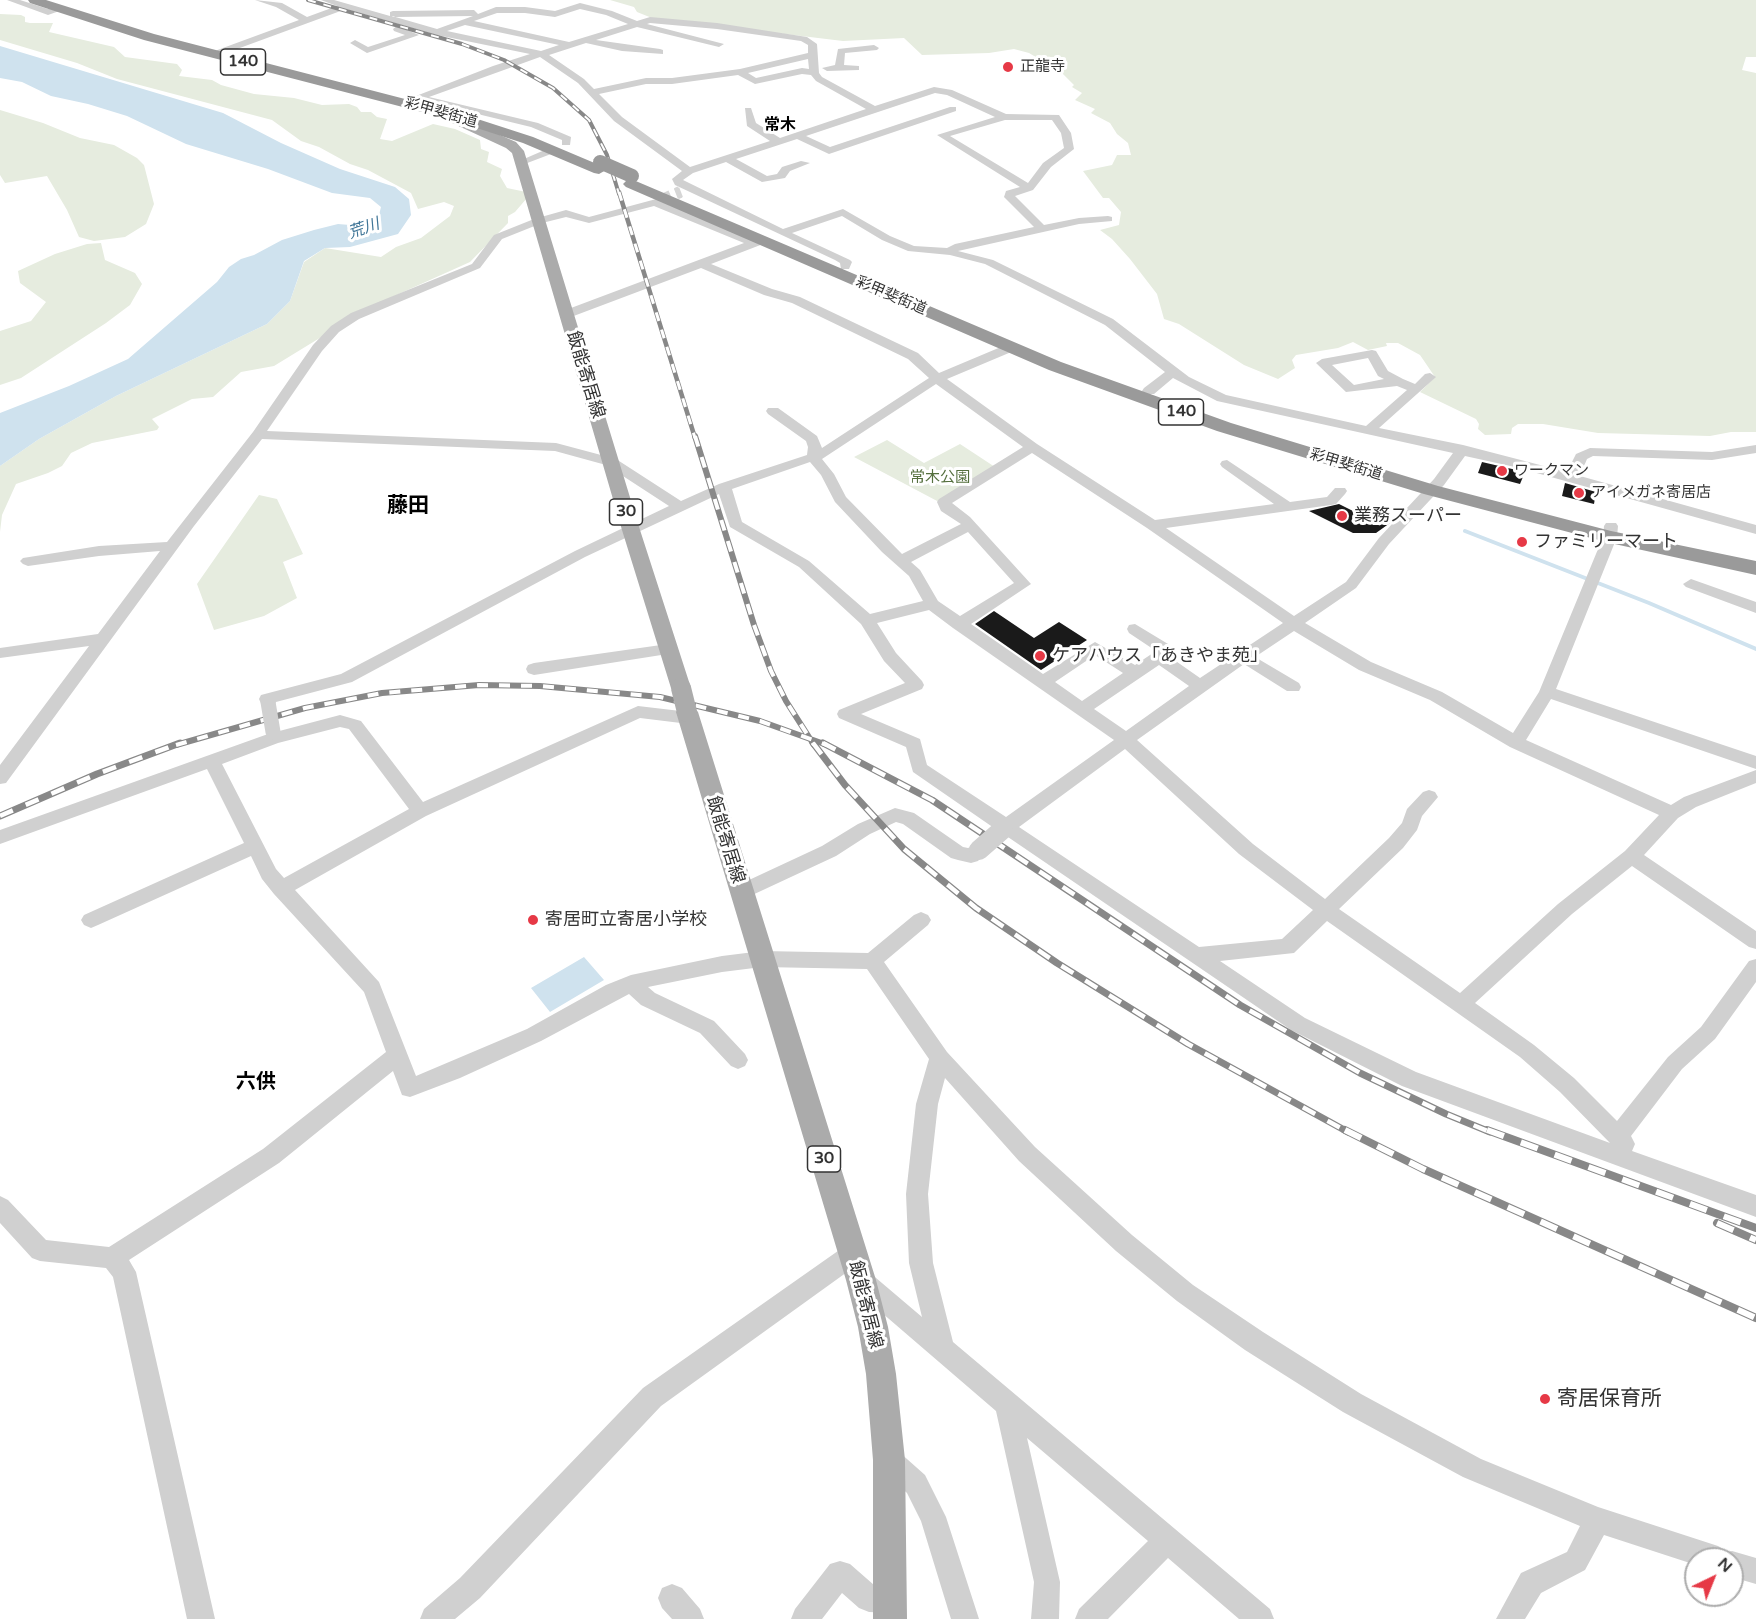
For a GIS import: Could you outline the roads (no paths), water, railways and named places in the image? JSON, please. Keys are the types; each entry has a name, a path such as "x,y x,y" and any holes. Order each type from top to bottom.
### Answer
{"highway":[{"name":"彩甲斐街道","path":"34,0 60,3 149,37 187,43 411,99 458,114 600,166 840,269 1012,339 1149,391 1435,486"},
{"name":"140","path":"60,3 187,43"},
{"name":"彩甲斐街道","path":"840,269 1012,347 1140,398 1224,427 1435,486 1756,568"},
{"name":"彩甲斐街道","path":"1611,532 1756,557"}],"main road":[{"name":"飯能寄居線","path":"458,114 463,124 511,145 518,151 522,162 631,530 857,1267 873,1327 881,1374 889,1460 890,1609"}],"street":[{"path":"11,0 48,12 60,3"},
{"path":"259,0 279,5 306,20"},
{"path":"325,0 437,32 542,54 561,65 593,92 618,119 689,171"},
{"path":"437,32 496,10 502,0"},
{"path":"219,52 345,6"},
{"path":"380,15 468,14 496,10 525,10 555,14 580,6 715,46 748,30"},
{"path":"332,10 414,35 367,50 355,43"},
{"path":"411,99 470,76 622,28 660,20 804,39 812,44 814,72 819,79 875,110"},
{"path":"465,22 571,45"},
{"path":"622,28 638,32 645,38 636,50"},
{"path":"586,40 636,50 660,52"},
{"path":"838,67 841,51 874,48"},
{"path":"593,92 645,81 672,81 740,72 812,55"},
{"path":"769,64 783,75"},
{"path":"740,72 755,81 802,71 814,72 838,67 856,68"},
{"path":"0,778 172,546 258,435 317,348 345,321 476,266 498,237 538,221 566,213 589,220 658,202 725,233 827,273 840,269 846,262 685,190 677,179 689,171 934,90 949,92 1004,117"},
{"path":"924,93 952,109"},
{"path":"411,99 534,125 567,139 566,143"},
{"path":"796,135 829,151 973,102"},
{"path":"748,110 751,124 778,141"},
{"path":"1029,188 942,135 1004,117 1055,117 1066,133 1069,149 1047,165 1029,188 1010,193 1009,196 1042,229"},
{"path":"522,162 548,152"},
{"path":"728,159 766,180 781,176 786,169 805,163"},
{"path":"782,233 843,212 904,246 979,258 1004,268 1109,322 1173,372 1202,390 1222,398 1463,449 1756,530"},
{"path":"950,252 956,247 1079,221 1108,219"},
{"path":"567,314 755,243"},
{"path":"700,263 768,292 796,300 913,356 938,379 1032,447 1152,525 1295,624 1365,666 1436,696 1516,743 1672,813"},
{"path":"274,735 267,699 346,678 570,559 631,530 724,487 813,457 938,379 1012,347"},
{"path":"1398,382 1380,382 1351,389 1322,363 1372,354 1383,373 1417,389"},
{"path":"1149,391 1173,372"},
{"path":"1369,430 1430,377"},
{"path":"773,411 812,439 815,447 813,457"},
{"path":"258,435 527,444 556,447 611,462 680,507"},
{"path":"959,624 1023,585 965,520 946,508 944,502 1032,447"},
{"path":"741,892 829,851 864,829 895,815 908,818 958,853 971,856 1005,827 1125,739 1351,585 1384,541 1435,486 1463,449"},
{"path":"1572,478 1581,457 1590,453 1712,456 1756,449"},
{"path":"813,457 827,474 840,499 900,561 915,573 933,603 959,624 1125,739 1246,849 1325,909 1535,1058 1567,1085 1618,1136 1637,1163"},
{"path":"1227,464 1289,508"},
{"path":"724,487 735,524 804,564 867,620 890,657 916,685 845,714 914,743 919,768 1298,1024 1409,1079 1756,1206"},
{"path":"1152,525 1331,501 1340,491"},
{"path":"900,561 969,526"},
{"path":"1516,743 1547,692 1611,532"},
{"path":"28,561 99,551 172,546"},
{"path":"1691,584 1756,608"},
{"path":"867,620 933,603"},
{"path":"1082,709 1167,651 1135,629"},
{"path":"0,653 105,639"},
{"path":"1043,682 1095,647 1135,673"},
{"path":"534,669 668,649"},
{"path":"1159,657 1200,686"},
{"path":"1244,657 1293,687"},
{"path":"1547,692 1756,763"},
{"path":"280,889 420,811 638,712 686,706"},
{"path":"0,837 274,735 340,721 355,725 420,811"},
{"path":"211,760 254,847 280,889 372,988 410,1088 453,1072 534,1035 631,983 722,964 762,959 872,962 921,920"},
{"path":"1461,1004 1564,909 1632,856 1672,813 1690,802 1756,776"},
{"path":"1194,955 1287,947 1396,843 1411,825 1413,814 1429,797"},
{"path":"91,920 254,847"},
{"path":"1632,856 1756,941"},
{"path":"872,962 940,1058 1027,1154 1124,1243 1185,1293 1254,1341 1352,1403 1472,1468 1598,1520 1684,1548"},
{"path":"1618,1136 1675,1063 1708,1033 1756,967"},
{"path":"631,983 648,999 707,1027 738,1060"},
{"path":"0,1207 40,1250 112,1258 271,1156 397,1056"},
{"path":"940,1058 927,1104 917,1194 921,1263 942,1348"},
{"path":"112,1258 124,1272 201,1619"},
{"path":"434,1619 470,1588 652,1397 857,1267 942,1348 1260,1619"},
{"path":"1007,1403 1047,1582 1045,1619"},
{"path":"889,1460 916,1484 933,1517 965,1619"},
{"path":"1510,1619 1531,1583 1576,1561 1598,1520"},
{"path":"1089,1619 1167,1540"},
{"path":"805,1619 840,1574 869,1598 890,1609"},
{"path":"672,1598 690,1619"}],"water":[{"name":"荒川","path":"0,46 223,113 281,143 340,169 395,187 409,199 411,215 398,234 350,247 325,248 304,261 290,301 267,324 116,396 39,439 0,466 0,413 69,386 128,359 217,282 229,267 241,259 254,255 282,240 314,230 338,224 362,226 379,215 381,207 370,198 332,193 268,169 186,144 127,116 51,96 22,82 0,78"},
{"path":"584,957 604,980 550,1012 531,988"}],"waterway":[{"path":"1465,531 1649,603 1756,649"}],"tunnel":[{"path":"660,201 680,192"},
{"path":"676,194 681,192"}],"railway":[{"path":"308,0 462,44 504,60 553,88 589,120 607,155 619,194"},
{"path":"619,192 695,438"},
{"path":"695,436 754,625 771,671 786,701 810,739"},
{"path":"176,745 305,708 382,693 479,685 540,686 660,697 760,721 810,739"},
{"path":"810,739 826,745"},
{"path":"810,739 814,745"},
{"path":"0,816 97,774 180,743"},
{"path":"813,743 845,785 904,849 976,908 1057,963 1188,1044 1348,1132"},
{"path":"826,745 932,800 1240,1005 1360,1073 1490,1132"},
{"path":"1345,1130 1423,1169 1756,1318"},
{"path":"1487,1130 1756,1228"},
{"path":"1717,1223 1756,1240"}],"place":[{"name":"正龍寺","path":"1008,67"},
{"name":"ワークマン","path":"1502,471"},
{"name":"アイメガネ寄居店","path":"1579,493"},
{"name":"業務スーパー","path":"1342,516"},
{"name":"ファミリーマート","path":"1522,542"},
{"name":"ケアハウス「あきやま苑」","path":"1040,656"},
{"name":"寄居町立寄居小学校","path":"533,920"},
{"name":"寄居保育所","path":"1545,1399"}],"district":[{"name":"常木","path":"780,126"},
{"name":"藤田","path":"408,506"},
{"name":"六供","path":"256,1083"}],"park label":[{"name":"常木公園","path":"940,478"}]}
